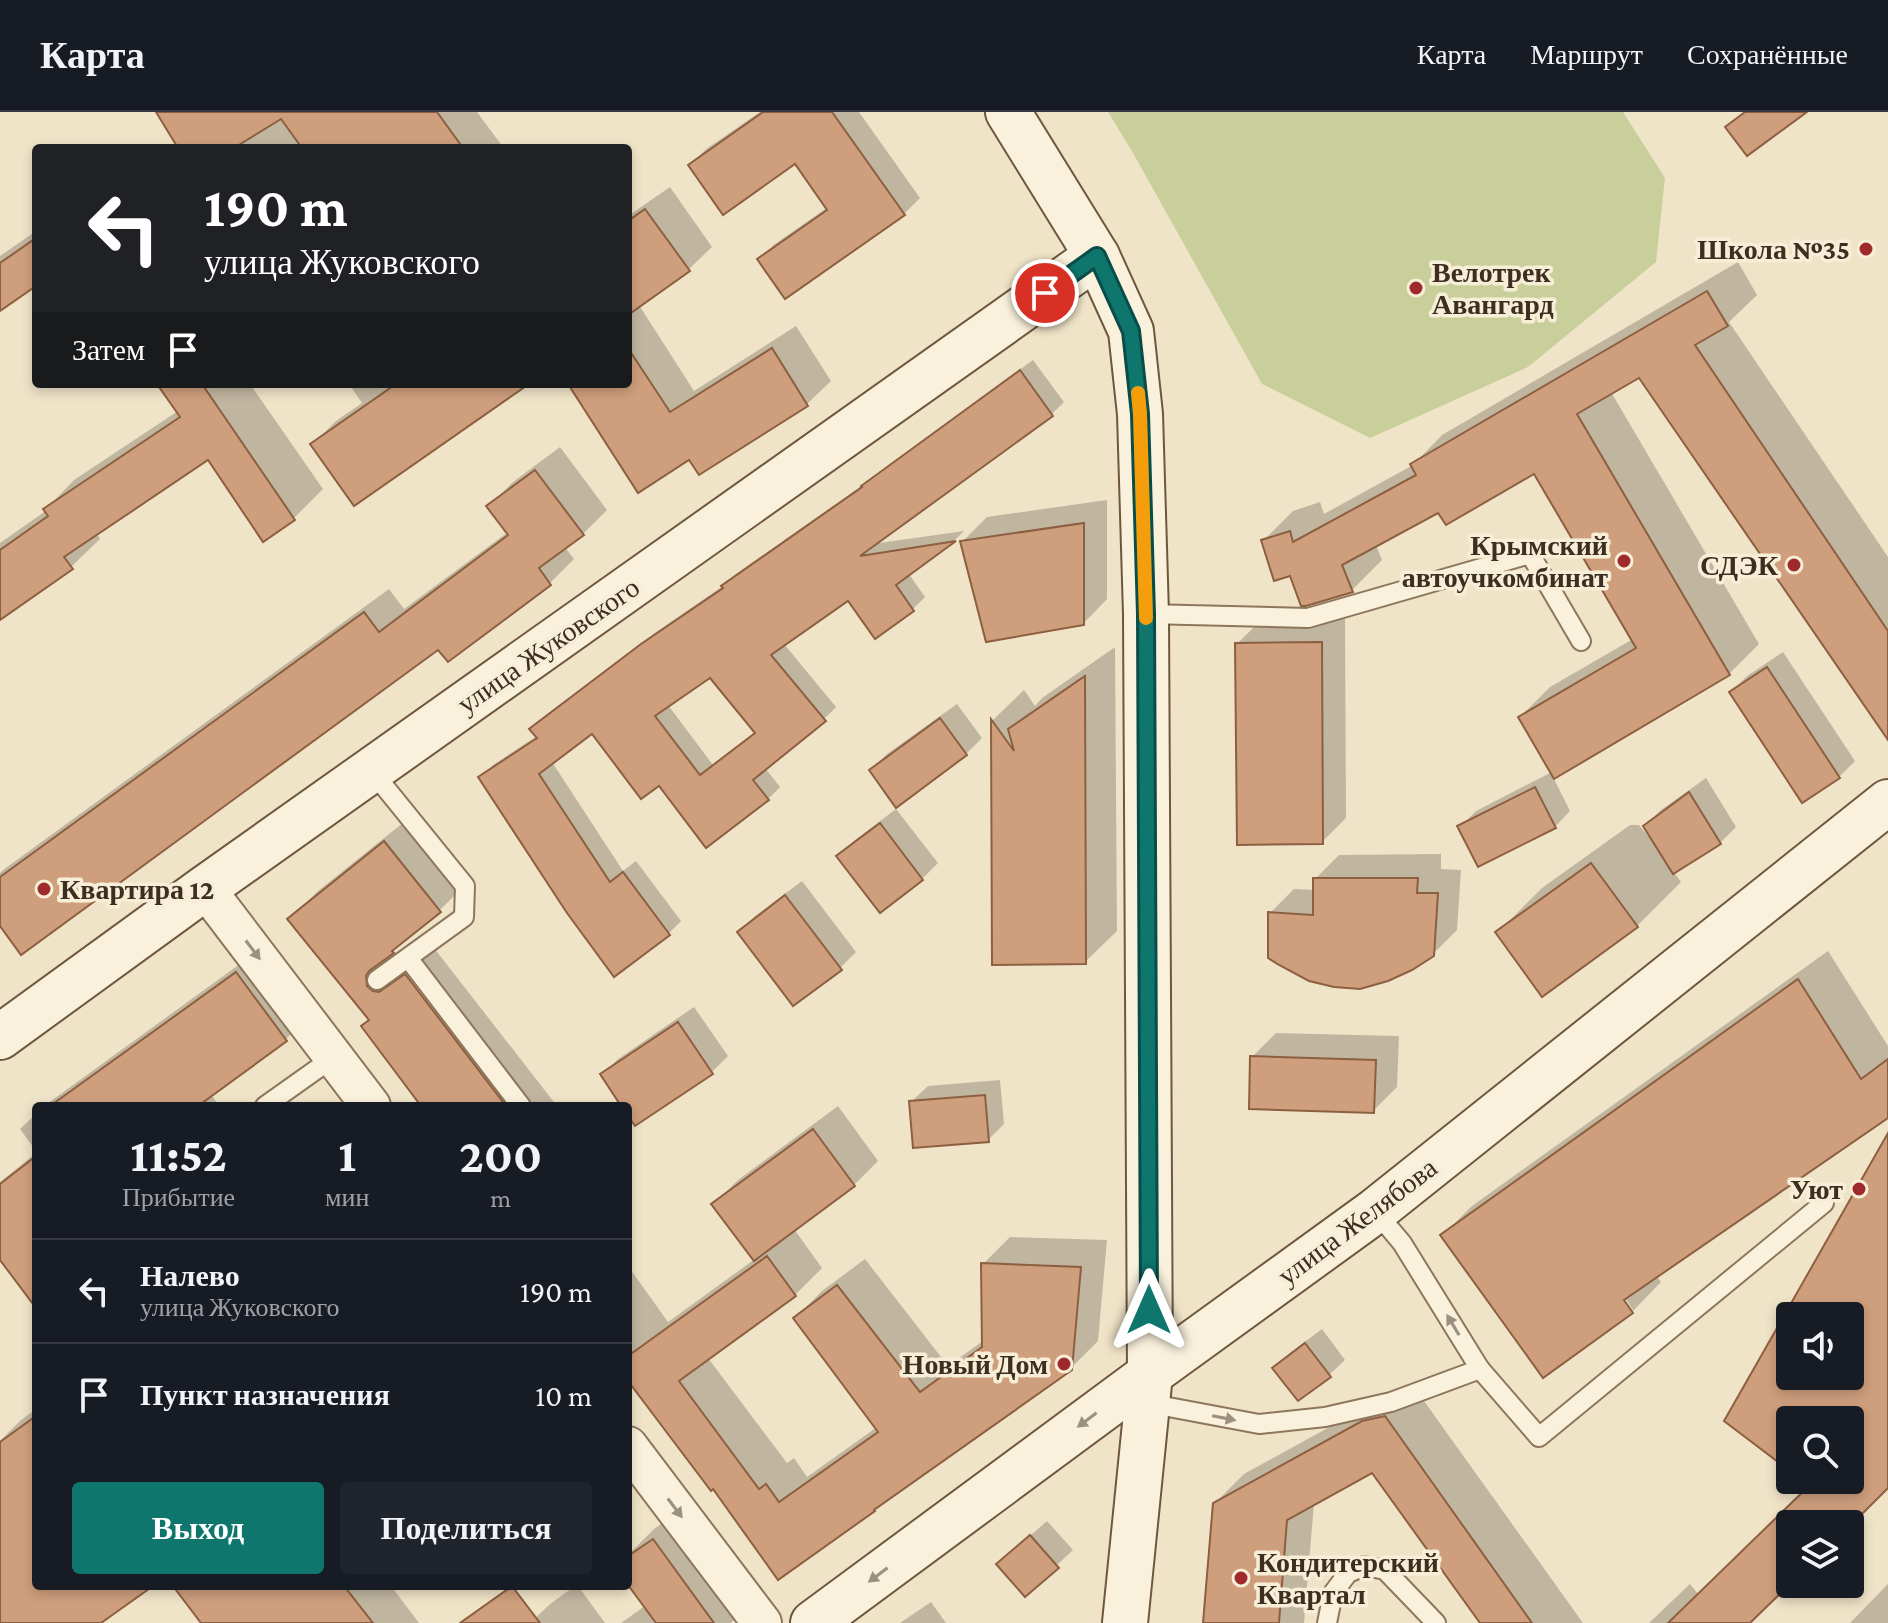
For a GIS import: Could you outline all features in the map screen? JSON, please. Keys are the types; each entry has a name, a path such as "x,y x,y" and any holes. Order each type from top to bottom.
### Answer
{"main road":[{"path":"1008,112 1097,256 1131,331 1140,414 1146,614 1148,1388 1125,1623"},
{"name":"улица Жуковского","path":"4,1026 205,888 1097,256"},
{"name":"улица Желябова","path":"813,1623 1148,1388 1888,802"}],"street":[{"path":"205,888 368,1102"},
{"path":"632,1451 762,1623"}],"lane":[{"path":"1146,614 1308,618 1530,554 1581,641"},
{"path":"371,770 465,886 464,917 377,980"},
{"path":"408,958 518,1102"},
{"path":"271,1102 334,1057"},
{"path":"1375,1211 1402,1243 1480,1369 1539,1437 1824,1203"},
{"path":"1148,1388 1259,1424 1325,1417 1391,1402 1480,1369"},
{"path":"1327,1623 1333,1593 1348,1573 1365,1566 1385,1570 1436,1623"}],"green space":[{"name":"Велотрек Авангард","path":"1108,112 1623,112 1665,178 1656,262 1528,367 1370,438 1262,384"}],"building":[{"path":"156,112 437,112 460,144 299,144 281,119 240,144 176,144"},
{"path":"763,112 832,112 905,215 785,299 757,259 827,210 795,164 723,215 688,165"},
{"path":"1745,112 1807,112 1747,156 1725,127"},
{"path":"645,209 690,271 632,312 632,218"},
{"path":"32,241 32,289 0,311 0,263"},
{"path":"1707,291 1728,326 1695,345 1888,631 1888,740 1639,378 1577,414 1730,675 1554,779 1518,717 1636,648 1534,474 1446,525 1438,513 1342,565 1353,592 1301,606 1290,576 1274,581 1261,540 1290,531 1293,542 1416,475 1410,464"},
{"path":"772,348 808,406 699,475 689,460 638,493 571,388 632,388 632,354 670,412"},
{"path":"1020,370 1053,416 860,556 956,541 896,585 914,611 875,639 848,601 771,655 826,721 753,780 769,800 706,848 659,786 641,799 592,734 539,774 610,882 623,872 670,935 614,977 567,913 478,777 537,738 529,729 641,644","holes":["710,678 755,733 700,775 655,716"]},
{"path":"160,388 205,388 295,520 263,542 208,460 64,557 73,569 0,620 0,550 48,516 43,509 180,417"},
{"path":"390,388 523,388 354,506 310,444"},
{"path":"535,470 584,535 539,568 551,585 448,662 438,650 21,955 0,926 0,877 364,612 379,632 508,535 486,506"},
{"path":"1084,523 1084,625 986,642 960,541"},
{"path":"1322,642 1323,844 1237,845 1235,643"},
{"path":"1767,667 1840,778 1802,803 1729,692"},
{"path":"1085,676 1086,964 992,965 991,719 1014,751 1008,729"},
{"path":"940,718 967,755 896,808 869,770"},
{"path":"1535,787 1556,828 1478,867 1457,826"},
{"path":"1689,792 1721,844 1673,874 1643,826"},
{"path":"880,823 923,880 880,913 836,856"},
{"path":"384,841 441,912 369,971 367,986 379,992 405,974 503,1102 418,1102 361,1026 369,1020 287,919"},
{"path":"1591,863 1638,927 1542,997 1495,932"},
{"path":"1313,878 1418,878 1417,893 1438,893 1434,956 1388,981 1360,989 1309,981 1268,958 1268,912 1313,915"},
{"path":"785,895 842,970 793,1006 737,932"},
{"path":"236,972 287,1041 203,1102 56,1102"},
{"path":"1798,979 1861,1079 1888,1059 1888,1118 1624,1300 1633,1313 1543,1378 1440,1235"},
{"path":"678,1022 713,1074 635,1126 632,1122 632,1102 618,1102 600,1074"},
{"path":"1250,1056 1376,1060 1374,1113 1249,1109"},
{"path":"985,1095 989,1142 913,1148 909,1101"},
{"path":"813,1129 855,1186 754,1261 711,1204"},
{"path":"1888,1133 1888,1488 1864,1512 1784,1510 1801,1494 1864,1494 1864,1406 1776,1406 1776,1460 1724,1421 1776,1330 1776,1390 1864,1390 1864,1302 1792,1302"},
{"path":"32,1159 32,1303 0,1260 0,1184"},
{"path":"767,1256 796,1296 679,1381 759,1489 766,1484 779,1502 878,1432 793,1318 837,1285 920,1392 982,1347 981,1263 1081,1267 1072,1370 778,1580 713,1489 711,1491 632,1386 632,1353"},
{"path":"1305,1343 1331,1377 1298,1401 1272,1368"},
{"path":"1385,1416 1532,1623 1480,1623 1372,1473 1287,1520 1279,1623 1203,1623 1213,1503 1362,1421"},
{"path":"32,1419 32,1590 147,1590 101,1623 0,1623 0,1442"},
{"path":"1776,1518 1776,1598 1750,1623 1668,1623"},
{"path":"1030,1535 1059,1568 1025,1597 996,1564"},
{"path":"653,1539 714,1623 656,1623 632,1590 632,1553"},
{"path":"176,1590 347,1590 373,1623 201,1623"},
{"path":"506,1590 515,1590 540,1623 460,1623"}],"slow traffic":[{"path":"1138,393 1146,618"}],"place":[{"name":"Школа №35","path":"1866,249"},
{"name":"Велотрек Авангард","path":"1416,288"},
{"name":"Крымский автоучкомбинат","path":"1624,561"},
{"name":"СДЭК","path":"1794,565"},
{"name":"Квартира 12","path":"44,889"},
{"name":"Уют","path":"1859,1189"},
{"name":"Новый Дом","path":"1064,1364"},
{"name":"Кондитерский Квартал","path":"1241,1578"}],"route":[{"path":"1045,293 1097,256 1131,331 1140,414 1146,614 1149,1310"}]}
